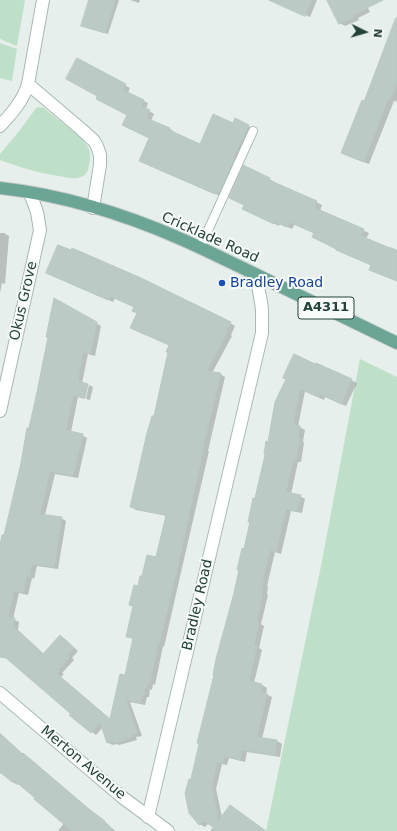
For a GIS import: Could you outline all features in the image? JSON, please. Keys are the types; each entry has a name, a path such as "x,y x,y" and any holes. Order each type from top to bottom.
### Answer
{"main road":[{"name":"Cricklade Road","path":"0,188 48,196 138,222 200,248 397,343"}],"street":[{"path":"0,126 22,100 25,94 43,0"},
{"path":"28,84 82,129 97,146 100,155 100,165 93,208"},
{"name":"Okus Grove","path":"0,410 40,230 30,193"},
{"name":"Bradley Road","path":"148,817 262,333 262,310 256,275"},
{"name":"Merton Avenue","path":"0,693 122,797 168,831"}],"lane":[{"path":"200,248 253,131"}],"green space":[{"path":"0,0 25,0 17,46 0,39"},
{"path":"0,43 17,49 12,81 0,78"},
{"path":"36,108 44,108 73,131 89,148 89,166 87,173 84,176 72,178 51,175 29,170 0,160 0,154"},
{"path":"360,359 397,377 397,831 266,831 321,566"}],"building":[{"path":"89,0 115,0 105,33 81,26"},
{"path":"269,0 312,0 305,16"},
{"path":"327,0 383,0 339,24"},
{"path":"396,18 397,82 390,100 388,99 364,162 341,153 362,100 364,101"},
{"path":"77,58 126,84 123,90 144,100 141,106 150,110 146,118 170,128 169,130 200,144 213,114 233,123 235,118 249,125 234,156 234,161 219,194 216,192 215,194 139,161 149,138 122,125 127,115 96,99 97,96 66,79"},
{"path":"243,165 270,178 269,180 317,201 315,208 364,229 361,236 397,251 397,281 369,270 371,265 336,250 312,237 314,233 289,222 287,227 275,222 274,224 242,209 244,205 229,198"},
{"path":"58,245 71,250 72,248 141,278 231,322 207,371 221,373 150,683 148,682 147,688 145,687 141,703 126,700 137,733 132,735 132,737 114,743 113,741 107,743 100,722 91,733 6,658 0,657 0,545 2,535 4,535 21,463 27,428 29,428 37,392 54,298 97,322 90,354 83,352 78,381 88,384 85,398 73,395 66,430 83,434 73,476 50,471 40,514 62,517 54,567 32,564 30,577 27,576 23,592 14,591 8,617 15,618 13,626 43,654 60,635 74,648 67,655 70,657 58,670 60,671 57,674 110,719 120,674 125,675 133,638 126,637 133,606 129,605 134,585 138,586 147,555 156,557 166,515 130,507 147,433 152,416 154,416 168,352 166,352 169,345 130,328 137,313 132,311 134,307 110,296 108,300 46,273"},
{"path":"294,354 352,379 341,404 320,394 318,397 300,389 293,424 300,426 298,439 300,439 296,460 293,460 286,492 301,495 297,511 286,509 276,552 270,550 262,582 264,582 263,591 254,645 257,646 249,681 262,684 261,692 267,693 257,737 277,740 275,755 242,750 240,760 224,756 222,763 217,762 212,786 218,821 230,805 266,831 211,831 213,827 204,821 199,825 189,813 185,793 189,779 191,779 199,744 197,743 214,675 216,659 234,593 239,570 237,570 242,548 244,549 250,522 248,522 253,498 255,498 265,455 266,441 268,442 275,402 286,379 283,378"},
{"path":"0,734 115,831 72,831 14,780 12,782 0,772"}],"place":[{"name":"Bradley Road","path":"222,283"}]}
